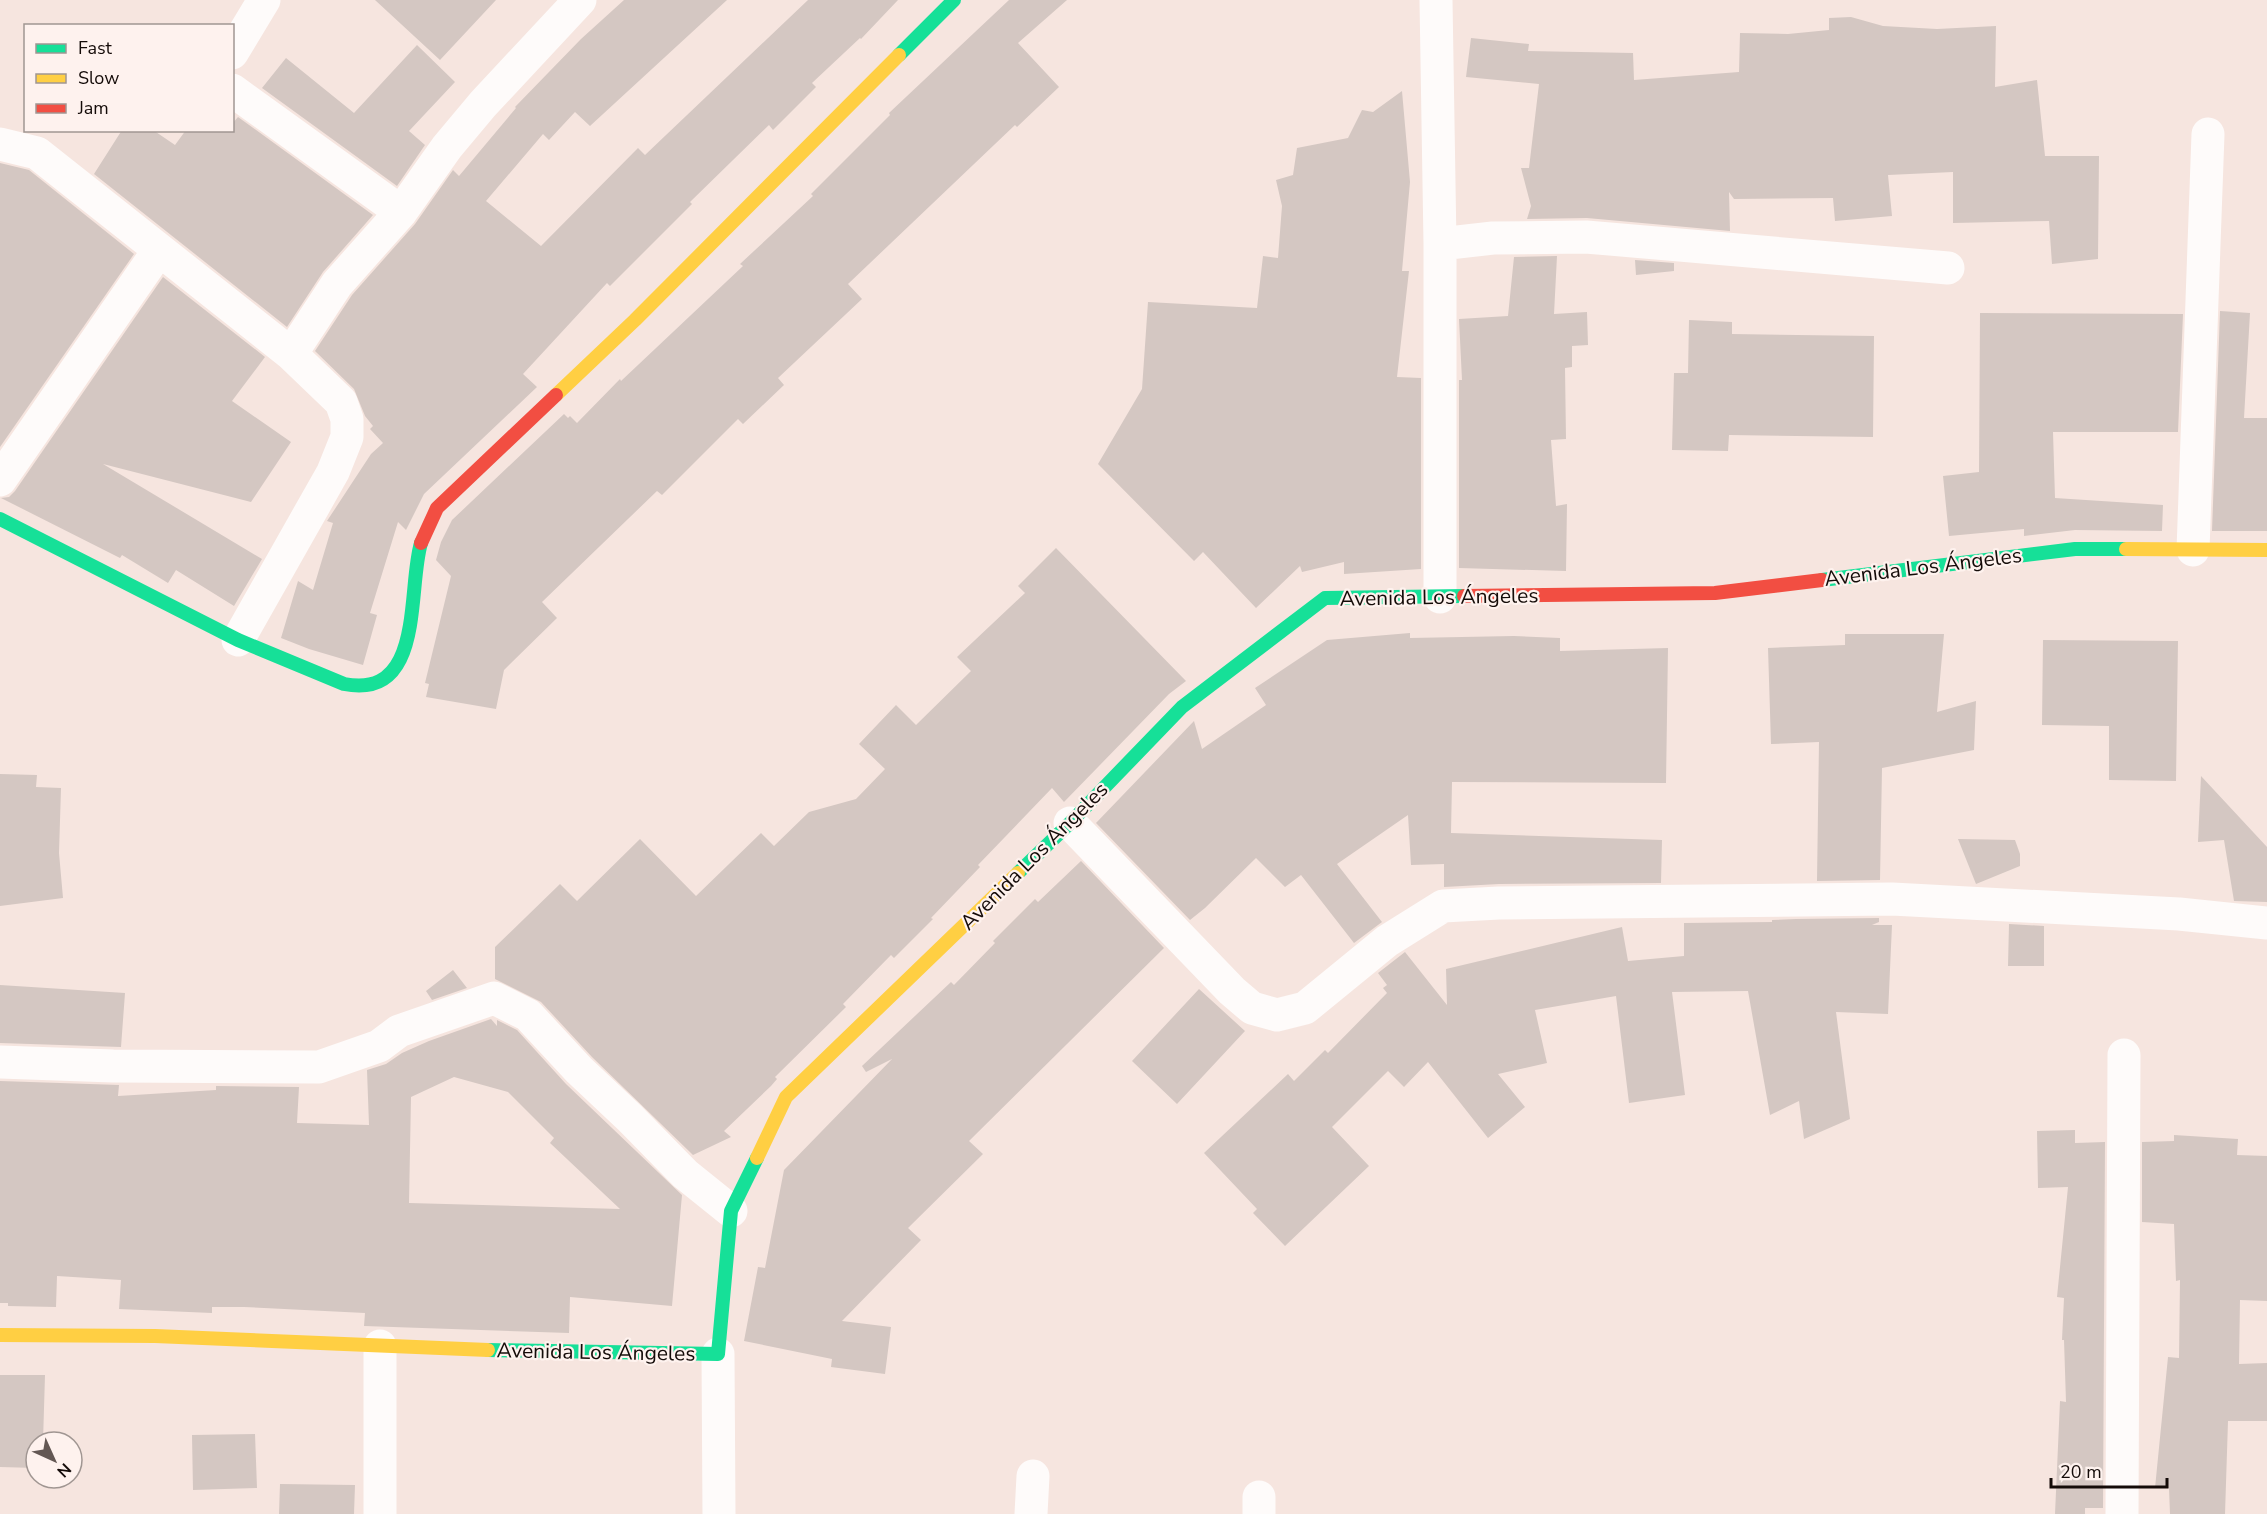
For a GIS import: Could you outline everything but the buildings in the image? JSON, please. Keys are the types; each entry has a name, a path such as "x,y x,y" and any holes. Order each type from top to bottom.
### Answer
{"street":[{"path":"234,50 264,0"},
{"path":"291,354 338,284 401,212 447,147 483,104 580,0"},
{"path":"0,519 201,619 238,640 358,688 375,685 393,670 409,636 416,562 423,534 436,508 635,320 954,0"},
{"path":"1436,0 1440,244 1440,597"},
{"path":"234,91 401,212"},
{"path":"2193,550 2208,134"},
{"path":"0,144 37,153 291,354 340,402 347,419 347,437 333,472 238,640"},
{"path":"1440,244 1493,238 1586,237 1948,268"},
{"path":"0,480 159,250"},
{"name":"Avenida Los Ángeles","path":"0,1335 154,1336 507,1351 718,1354 731,1211 786,1097 1070,823 1182,707 1325,598 1715,593 2075,549 2267,550"},
{"path":"1070,823 1232,991 1252,1008 1277,1015 1305,1008 1387,941 1443,906 1499,903 1892,899 2179,915 2267,924"},
{"path":"0,1062 113,1066 319,1067 379,1046 399,1031 494,998 528,1016 579,1070 685,1174 731,1211"},
{"path":"2122,1514 2124,1055"},
{"path":"380,1346 380,1514"},
{"path":"718,1354 719,1514"},
{"path":"1031,1514 1033,1476"}],"traffic: fast":[{"path":"899,55 954,0"},
{"path":"0,519 238,640 344,684 370,684 388,675 400,659 408,637 421,543"},
{"path":"1822,580 2075,549 2126,549"},
{"path":"1018,873 1070,823 1182,707 1325,598 1464,596"},
{"path":"488,1350 718,1354 731,1211 757,1158"}],"traffic: slow":[{"path":"556,395 635,320 899,55"},
{"path":"2126,549 2267,550"},
{"path":"757,1158 786,1097 1018,873"},
{"path":"0,1335 155,1336 488,1350"}],"traffic: jam":[{"path":"421,543 437,508 556,395"},
{"path":"1464,596 1715,593 1822,580"}]}
